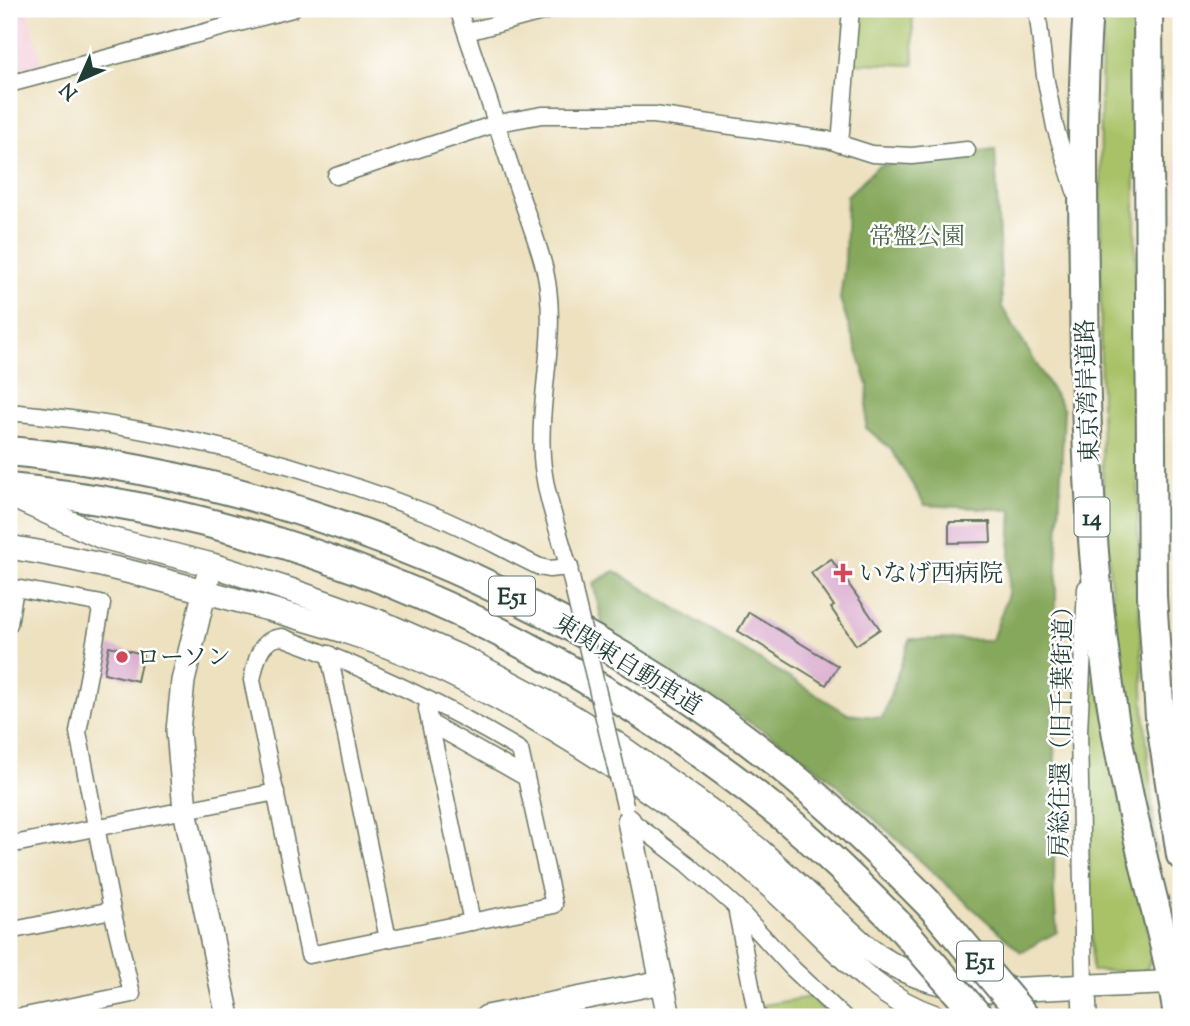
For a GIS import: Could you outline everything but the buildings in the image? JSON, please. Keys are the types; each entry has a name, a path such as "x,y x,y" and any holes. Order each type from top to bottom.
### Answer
{"highway":[{"name":"東京湾岸道路","path":"1088,9 1083,217 1089,465 1096,576 1113,712 1125,781 1177,982 1178,1017"},
{"path":"1148,9 1152,596 1160,717 1181,855"},
{"name":"東関東自動車道","path":"9,451 132,469 194,483 326,520 402,547 515,597 636,666 749,743 801,783 848,824 933,908 1026,1017"},
{"name":"東関東自動車道","path":"9,488 182,517 310,553 378,576 443,603 561,663 618,698 726,773 812,842 900,925 979,1017"}],"street":[{"path":"9,84 292,9"},
{"path":"458,9 545,271 550,302 550,337 541,430 544,473 570,567 627,814 669,1017"},
{"path":"467,32 553,9"},
{"path":"840,144 851,9"},
{"path":"1037,9 1045,76 1055,127 1083,217"},
{"path":"336,176 498,123 542,115 654,115 814,138 872,154 912,156 967,150"},
{"path":"9,412 153,432 240,452 432,514 540,567 570,567"},
{"name":"房総往還（旧千葉街道）","path":"1084,988 1079,731 1089,465"},
{"path":"9,495 102,537 212,565 378,621 469,661 567,713 614,742 711,811 759,850 867,948 896,967 927,980 982,991 1177,982"},
{"path":"9,547 104,564 204,590 370,639 462,680 562,734 698,826 785,900 883,992 935,1017"},
{"path":"212,565 183,681 179,710 179,758 186,810 228,1017"},
{"path":"9,624 15,588 102,604 78,732 112,910 132,994 20,1017"},
{"path":"282,636 329,654 429,700 520,750 554,905 309,955 252,680 256,660 265,642 273,638 282,636"},
{"path":"329,654 388,939"},
{"path":"429,700 427,709 472,922"},
{"path":"430,723 525,777"},
{"path":"9,844 276,792"},
{"path":"627,814 736,907 792,968 844,1017"},
{"path":"736,907 757,1017"},
{"path":"9,931 112,910"},
{"path":"486,1017 662,982"},
{"path":"1084,988 1085,1017"}],"shaded area":[{"path":"9,9 28,9 43,70 9,79"},
{"path":"1177,131 1181,131 1181,492 1178,406"}],"green space":[{"path":"857,9 912,9 914,65 853,63"},
{"path":"1104,9 1133,9 1139,601 1144,709 1156,853 1122,665 1105,516 1100,344"},
{"name":"常盤公園","path":"995,149 1002,307 1064,410 1056,586 1054,894 1057,932 1021,952 827,776 786,745 624,645 603,626 593,583 615,571 848,714 882,718 910,639 992,640 1008,594 1012,510 925,505 890,448 866,428 868,385 840,299 845,262 847,196 878,166"},
{"path":"1092,679 1098,680 1151,947 1151,959 1146,971 1092,971 1086,744 1087,702"},
{"path":"810,997 831,1017 765,1017 763,1005"}],"place":[{"name":"いなげ西病院","path":"843,573"},
{"name":"ローソン","path":"122,657"}]}
